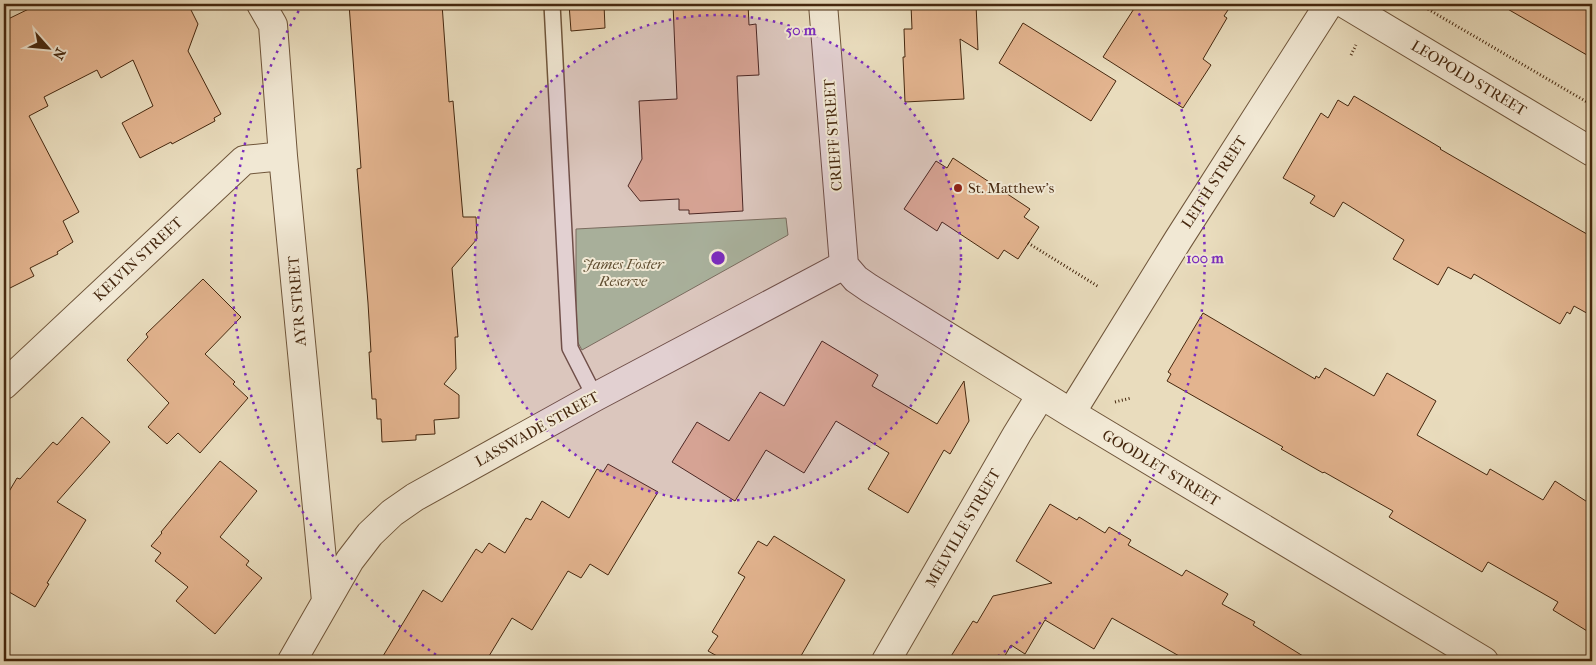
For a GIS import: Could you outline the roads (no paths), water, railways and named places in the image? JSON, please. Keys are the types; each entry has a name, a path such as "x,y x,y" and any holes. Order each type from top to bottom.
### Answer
{"street":[{"name":"AYR STREET","path":"261,4 273,25 283,156 326,601"},
{"name":"CRIEFF STREET","path":"823,4 844,265"},
{"name":"LEITH STREET","path":"1070,414 1178,240 1329,4"},
{"name":"LEOPOLD STREET","path":"1345,4 1592,152"},
{"name":"KELVIN STREET","path":"4,385 244,160 283,156"},
{"name":"LASSWADE STREET","path":"292,661 350,560 370,534 392,512 415,497 595,397 844,265"},
{"name":"GOODLET STREET","path":"844,265 869,288 1070,414 1484,661"},
{"name":"MELVILLE STREET","path":"886,661 1041,395"}],"lane":[{"path":"552,4 570,348 595,397"}],"place":[{"name":"St. Matthew's","path":"958,188"}],"park label":[{"name":"James Foster Reserve","path":"623,272"}]}
